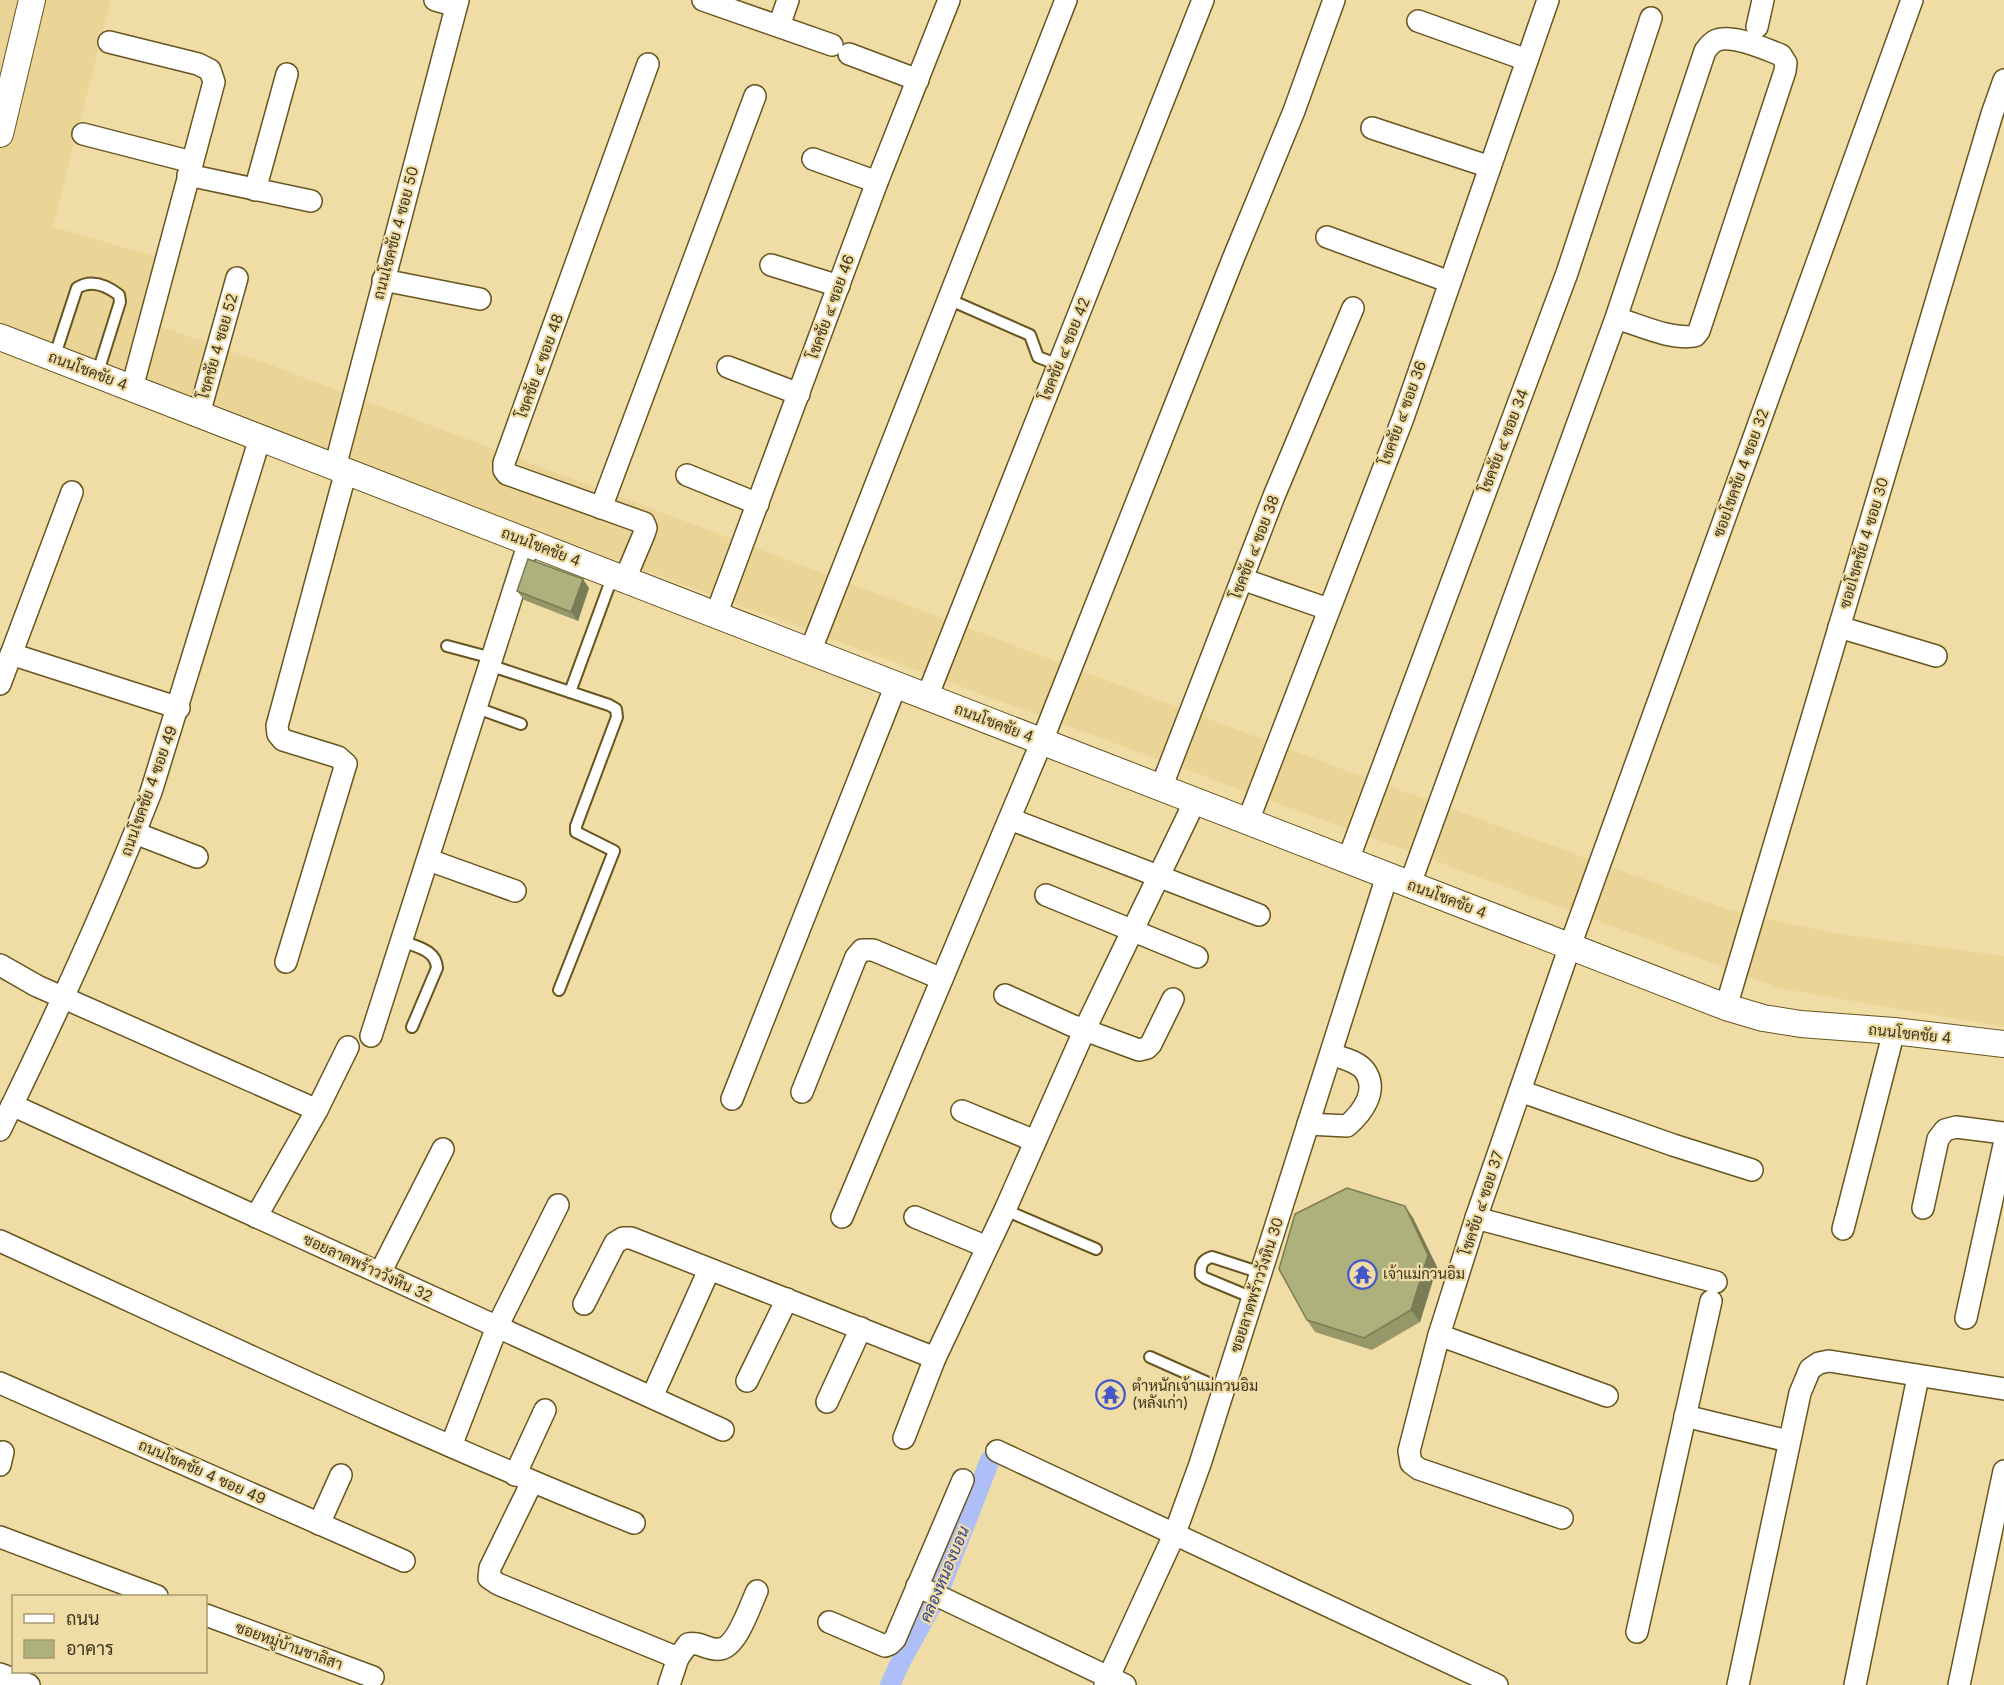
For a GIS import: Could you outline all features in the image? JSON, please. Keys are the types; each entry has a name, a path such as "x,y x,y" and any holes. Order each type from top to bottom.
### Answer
{"street":[{"path":"0,134 32,0"},
{"path":"435,0 457,3"},
{"path":"703,0 779,26 918,80"},
{"path":"779,26 788,0"},
{"name":"โชคชัย ๔ ซอย 46","path":"716,615 877,182 949,0"},
{"path":"810,652 1066,0"},
{"name":"โชคชัย ๔ ซอย 42","path":"927,697 1203,0"},
{"path":"842,1217 1042,741 1298,101 1334,0"},
{"name":"โชคชัย ๔ ซอย 36","path":"1248,821 1403,418 1548,0"},
{"path":"1757,27 1763,0"},
{"name":"ซอยโชคชัย 4 ซอย 32","path":"1570,946 1912,0"},
{"name":"ถนนโชคชัย 4 ซอย 50","path":"286,962 346,764 338,757 283,740 278,734 278,726 383,280 457,3"},
{"name":"โชคชัย ๔ ซอย 34","path":"1348,860 1568,273 1651,18"},
{"path":"1418,21 1527,60"},
{"name":"ซอยลาดพร้าววังหิน 30","path":"1113,1682 1175,1533 1200,1464 1331,1054 1616,318 1705,51 1713,42 1722,38 1736,40 1781,55 1786,63 1785,71 1699,331 1695,336 1688,337 1671,335 1616,318"},
{"path":"109,42 198,64 210,70 213,82 132,388"},
{"name":"โชคชัย ๔ ซอย 48","path":"619,577 646,528 644,523 507,474 504,464 648,64"},
{"path":"255,190 287,74"},
{"name":"ซอยโชคชัย 4 ซอย 30","path":"1726,1007 2004,80"},
{"path":"601,508 756,96"},
{"path":"1372,128 1490,167"},
{"path":"83,134 255,190 310,201"},
{"path":"813,159 877,182"},
{"path":"1327,237 1449,282"},
{"path":"771,265 838,286"},
{"name":"โชคชัย 4 ซอย 52","path":"198,414 237,278"},
{"path":"383,280 480,299"},
{"name":"โชคชัย ๔ ซอย 38","path":"1161,788 1274,496 1353,309"},
{"name":"ถนนโชคชัย 4","path":"0,337 1726,1007 1763,1018 1801,1024 1894,1031 2004,1044"},
{"path":"728,367 799,394"},
{"name":"ถนนโชคชัย 4 ซอย 49","path":"0,1130 64,998 151,792 179,708 260,438"},
{"path":"687,475 758,504"},
{"path":"0,684 72,492"},
{"path":"371,1036 477,708 495,663 529,542"},
{"path":"1242,579 1328,609"},
{"path":"1839,627 1936,656"},
{"path":"11,654 179,708"},
{"path":"732,1099 896,685"},
{"path":"904,1438 935,1358 1005,1210 1085,1029 1195,801"},
{"path":"1010,819 1258,915"},
{"path":"135,833 197,857"},
{"path":"429,860 515,891"},
{"path":"1046,895 1197,957"},
{"name":"โชคชัย ๔ ซอย 37","path":"1562,1518 1419,1469 1411,1462 1409,1451 1439,1335 1476,1218 1570,946"},
{"path":"802,1092 856,957 862,950 873,950 942,979"},
{"path":"0,965 37,986 317,1110"},
{"path":"1005,995 1139,1050 1148,1048 1173,999"},
{"path":"1842,1229 1894,1031"},
{"path":"256,1216 317,1110 348,1047"},
{"path":"1308,1124 1347,1126 1366,1105 1370,1084 1365,1071 1356,1063 1331,1054"},
{"path":"1520,1091 1752,1170"},
{"name":"ซอยลาดพร้าววังหิน 32","path":"12,1105 723,1430"},
{"path":"962,1111 1035,1141"},
{"path":"1923,1208 1938,1139 1945,1130 1956,1127 2004,1133"},
{"path":"1966,1318 2004,1145"},
{"path":"380,1273 443,1149"},
{"path":"451,1446 498,1327 558,1205"},
{"path":"915,1217 987,1247"},
{"path":"1476,1218 1714,1292 1637,1632"},
{"path":"584,1304 615,1243 622,1238 632,1238 935,1358"},
{"path":"0,1241 451,1446 634,1523"},
{"path":"651,1397 709,1270"},
{"path":"747,1381 787,1299"},
{"path":"826,1402 861,1328"},
{"path":"1439,1335 1607,1396"},
{"path":"1738,1685 1788,1441 1800,1393 1810,1369 1819,1363 1829,1362 2004,1389"},
{"path":"1855,1685 1918,1377"},
{"name":"ถนนโชคชัย 4 ซอย 49","path":"0,1383 404,1561"},
{"path":"545,1410 490,1568 489,1578 498,1584 678,1658"},
{"path":"1685,1416 1788,1441"},
{"path":"997,1451 1497,1685"},
{"path":"1959,1685 2004,1471"},
{"path":"319,1524 342,1475"},
{"path":"829,1623 885,1646 895,1639 932,1593 963,1480"},
{"path":"0,1538 154,1595"},
{"path":"669,1685 678,1658 688,1644 694,1642 719,1650 728,1647 737,1635 757,1591"},
{"path":"932,1593 1113,1682"},
{"name":"ซอยหมู่บ้านชาลิสา","path":"207,1615 373,1677"},
{"path":"0,1674 29,1685"}],"lane":[{"path":"53,358 77,288 90,282 112,290 119,295 120,302 97,375"},
{"path":"948,299 1030,334 1038,357 1059,365"},
{"path":"570,692 619,577"},
{"path":"447,646 616,709 618,717 576,826 576,832 614,851 559,990"},
{"path":"477,708 521,724"},
{"path":"402,941 429,951 436,960 437,968 412,1027"},
{"path":"1005,1210 1096,1249"},
{"path":"1253,1298 1205,1278 1201,1275 1202,1264 1205,1259 1212,1257 1261,1273"},
{"path":"1150,1357 1224,1390"}],"shaded area":[{"path":"0,0 111,0 53,227 157,257 142,320 263,362 1326,763 1729,910 1832,933 2004,956 2004,1027 1783,989 488,513 0,327"}],"building":[{"path":"528,559 583,579 571,612 517,591"},
{"name":"เจ้าแม่กวนอิม","path":"1347,1188 1405,1206 1428,1255 1411,1310 1364,1338 1307,1320 1279,1269 1295,1214"}],"waterway":[{"name":"คลองหนองบอน","path":"890,1685 938,1594 990,1460"}],"place":[{"name":"เจ้าแม่กวนอิม","path":"1362,1274"},
{"name":"ตำหนักเจ้าแม่กวนอิม (หลังเก่า)","path":"1111,1395"}]}
